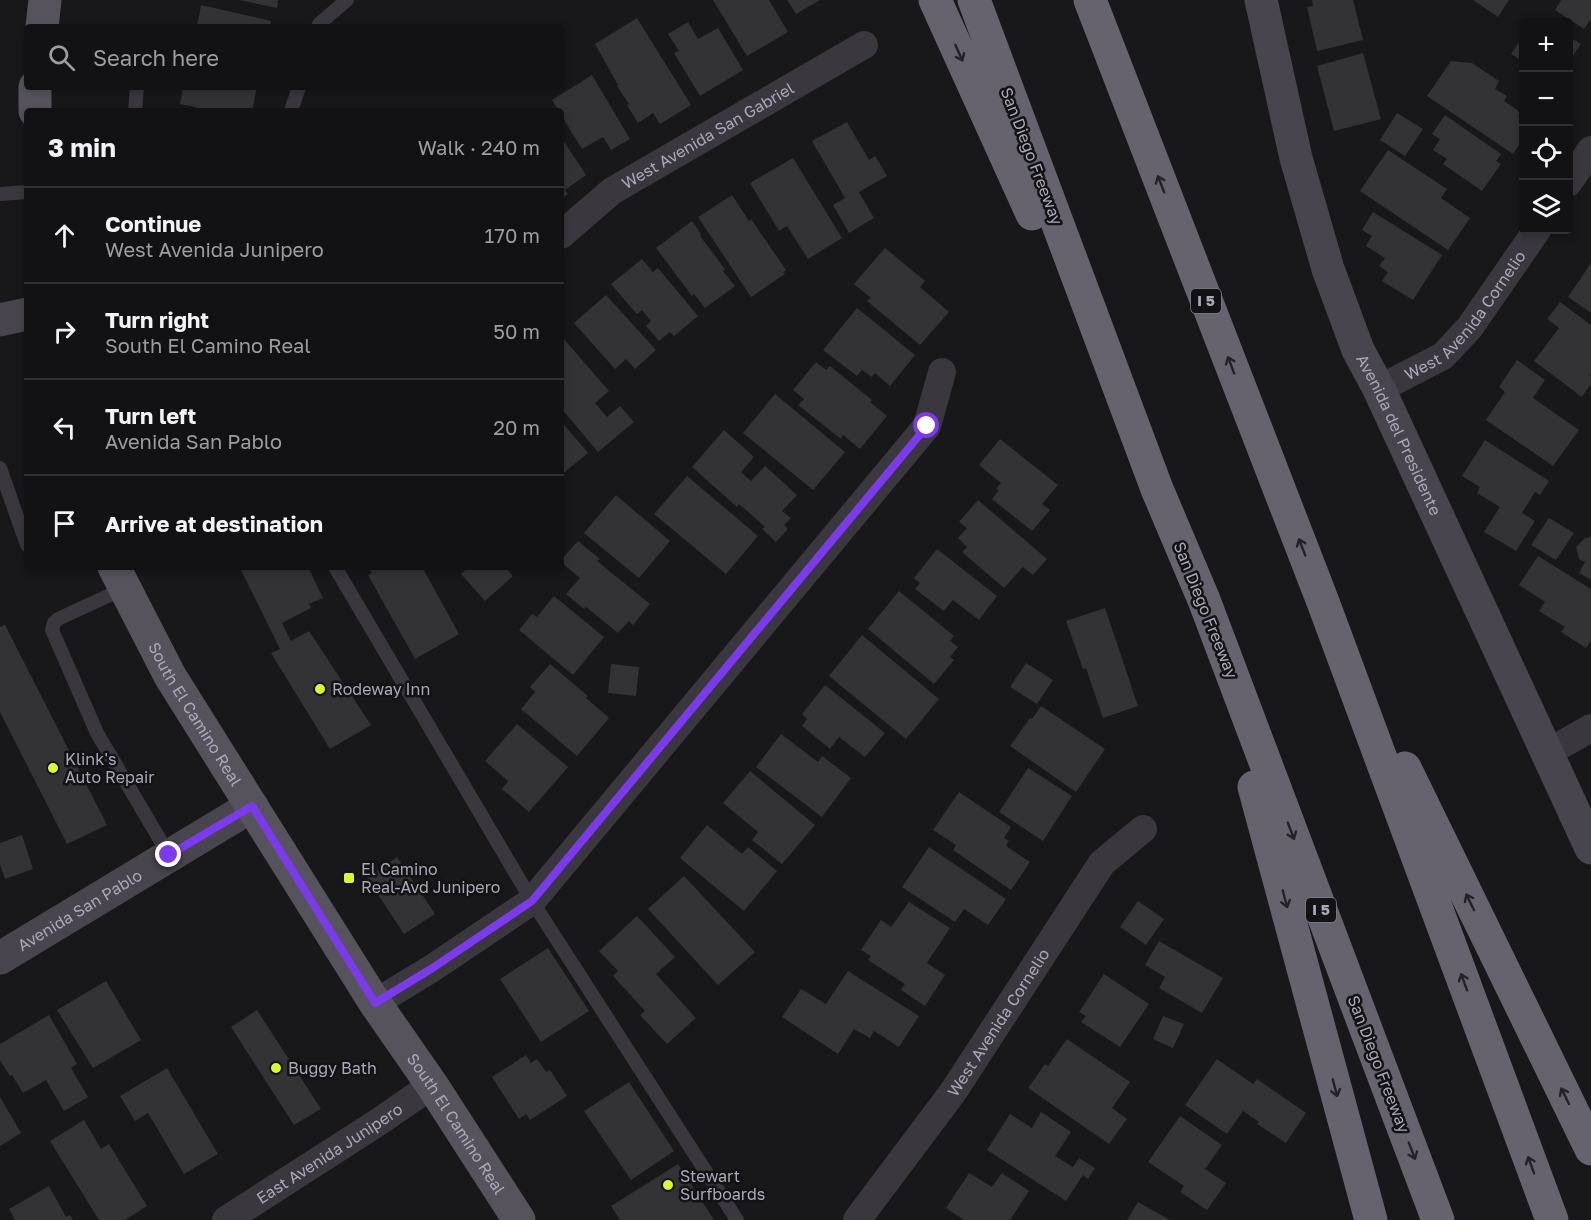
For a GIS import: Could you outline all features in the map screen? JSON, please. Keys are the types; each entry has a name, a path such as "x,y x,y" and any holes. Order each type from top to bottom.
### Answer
{"highway":[{"path":"935,0 1157,489"},
{"name":"San Diego Freeway","path":"974,0 1157,489 1204,600 1438,1220"},
{"name":"I 5","path":"1090,0 1323,602 1552,1220"},
{"path":"1204,600 1371,1220"},
{"path":"1323,602 1591,1149"}],"main road":[{"path":"42,24 45,0"},
{"name":"Avenida del Presidente","path":"1261,0 1296,158 1328,269 1358,350 1379,389 1591,848"},
{"path":"34,108 36,90"},
{"path":"0,320 24,315"},
{"name":"South El Camino Real","path":"119,578 170,676 375,1003 432,1085 519,1220"},
{"name":"Avenida San Pablo","path":"0,958 252,806"}],"street":[{"name":"West Avenida San Gabriel","path":"564,232 612,191 864,45"},
{"path":"1571,180 1591,150"},
{"name":"West Avenida Cornelio","path":"1379,389 1443,356 1470,327 1534,234"},
{"path":"375,1003 431,969 532,901 927,426 942,372"},
{"path":"1547,753 1591,728"},
{"name":"West Avenida Cornelio","path":"857,1220 953,1092 1102,863 1143,829"},
{"name":"East Avenida Junipero","path":"226,1220 432,1085"}],"lane":[{"path":"320,24 347,0"},
{"path":"135,108 137,90"},
{"path":"292,108 298,90"},
{"path":"0,194 24,192"},
{"path":"0,468 24,536"},
{"path":"337,570 532,901 737,1220"},
{"path":"119,578 58,619 52,630 97,733 169,855"}],"building":[{"path":"239,0 278,0 277,8"},
{"path":"713,0 769,0 788,32 747,56"},
{"path":"787,0 820,0 796,14"},
{"path":"1312,0 1353,0 1363,40 1317,51 1307,7 1313,6"},
{"path":"1473,0 1509,0 1498,17"},
{"path":"1561,0 1591,0 1591,19 1584,29 1573,22 1573,18 1567,18 1555,10"},
{"path":"201,5 271,21 270,24 198,24"},
{"path":"637,18 691,105 660,124 653,113 638,123 595,44"},
{"path":"688,22 698,39 718,28 743,70 700,96 674,53 679,51 668,34"},
{"path":"1573,39 1581,44 1573,56"},
{"path":"1519,42 1519,59 1511,54"},
{"path":"1363,53 1381,119 1334,131 1317,66"},
{"path":"1451,61 1472,63 1499,81 1495,89 1507,96 1504,101 1519,112 1519,145 1513,154 1427,96"},
{"path":"592,75 630,139 611,150 603,137 582,149 564,120 564,108 557,108 552,100"},
{"path":"182,90 256,90 253,108 196,108 180,104"},
{"path":"1397,113 1423,129 1405,156 1380,140"},
{"path":"1445,115 1501,154 1496,161 1501,164 1482,191 1443,164 1447,159 1433,150 1440,139 1432,134"},
{"path":"847,122 869,160 875,156 887,176 859,192 874,218 849,233 833,205 845,198 812,141"},
{"path":"564,142 586,175 565,190 568,194 564,197"},
{"path":"1388,150 1447,189 1441,198 1470,218 1448,250 1360,191"},
{"path":"793,158 842,238 808,259 787,226 779,231 750,183"},
{"path":"732,195 786,270 783,272 785,274 751,297 698,217"},
{"path":"1373,212 1442,255 1413,300 1382,281 1388,272 1379,266 1385,258 1366,246 1372,236 1362,230"},
{"path":"692,221 735,286 705,308 694,294 692,296 656,248"},
{"path":"885,248 925,281 920,287 949,312 920,345 867,301 871,298 854,284"},
{"path":"642,259 653,272 658,268 698,316 674,336 670,332 659,341 646,326 651,321 642,310 637,314 611,284"},
{"path":"1591,263 1591,313 1568,297"},
{"path":"606,295 656,350 635,369 626,359 615,369 574,323"},
{"path":"1560,302 1591,325 1591,373 1589,375 1591,384 1582,397 1534,361 1559,328 1547,319"},
{"path":"857,308 915,355 890,386 875,373 872,377 862,370 857,376 823,350"},
{"path":"564,339 609,391 595,403 607,417 620,406 634,422 598,452 564,412"},
{"path":"1517,360 1545,380 1533,398 1579,430 1553,466 1486,420 1505,392 1499,387"},
{"path":"816,362 826,370 830,366 872,400 870,402 887,416 860,449 843,435 841,439 798,405 804,399 793,390"},
{"path":"775,394 845,452 813,490 743,433"},
{"path":"564,425 588,453 564,473"},
{"path":"724,430 754,457 741,472 751,481 765,466 797,495 782,511 791,518 784,525 788,529 776,542 762,529 765,527 739,504 737,507 692,467"},
{"path":"1000,439 1058,485 1042,504 1050,510 1032,531 992,499 1001,483 979,465"},
{"path":"1485,440 1549,481 1540,495 1535,492 1522,513 1535,521 1516,551 1484,532 1500,507 1477,493 1480,487 1462,476"},
{"path":"687,476 758,536 726,574 654,514"},
{"path":"616,495 670,541 639,578 584,533"},
{"path":"978,500 1047,559 1033,575 1023,567 1004,588 962,552 967,547 958,538 967,528 959,522"},
{"path":"1549,518 1574,533 1556,560 1531,545"},
{"path":"1591,537 1591,580 1579,573 1585,562 1579,559 1576,547 1585,538"},
{"path":"578,541 600,559 597,561 650,604 633,625 629,621 618,633 566,594 580,578 564,565 564,557"},
{"path":"937,549 997,596 979,620 953,600 944,611 915,589 920,583 914,578"},
{"path":"1538,556 1591,589 1591,641 1586,648 1561,632 1565,627 1539,611 1545,602 1519,585"},
{"name":"Rodeway Inn","path":"241,570 309,570 323,598 309,604 311,608 282,623 291,641 309,631 371,725 330,749 271,653 280,649"},
{"path":"370,570 424,570 459,634 415,659 368,575 372,573"},
{"path":"466,570 508,570 513,576 485,601 461,574"},
{"path":"899,591 954,636 950,641 958,647 950,657 954,660 934,684 868,629"},
{"path":"554,596 604,637 573,675 519,630 532,614 537,617"},
{"path":"1105,608 1138,706 1103,718 1086,668 1083,669 1066,621"},
{"name":"Klink's Auto Repair","path":"5,625 107,825 67,844 0,712 0,627"},
{"path":"862,635 939,699 906,739 829,676"},
{"path":"1026,663 1053,680 1037,704 1010,687"},
{"path":"550,664 588,696 586,698 609,718 577,756 521,709 535,692 530,687"},
{"path":"611,664 639,667 636,696 608,693"},
{"path":"825,685 885,733 865,757 839,737 830,749 802,726 807,719 802,714"},
{"path":"1041,706 1105,749 1076,792 1010,746"},
{"path":"517,724 568,767 529,812 502,789 508,781 485,761"},
{"path":"781,734 818,762 822,756 851,778 822,817 756,767"},
{"path":"1028,768 1072,796 1043,841 999,812"},
{"path":"750,771 815,825 782,864 752,840 758,832 723,803"},
{"path":"959,792 1011,827 1004,838 1009,841 1006,846 1030,862 1011,890 953,850 956,845 933,830"},
{"path":"707,825 742,854 748,847 777,871 744,911 680,858"},
{"path":"22,835 33,869 5,879 0,864 0,843"},
{"path":"929,847 1006,899 988,925 964,909 955,922 902,887"},
{"path":"397,857 435,914 404,934 367,878"},
{"path":"684,876 755,952 718,985 648,909"},
{"path":"1138,901 1164,919 1146,945 1120,927"},
{"path":"909,902 950,928 927,963 945,975 925,1006 901,990 905,984 868,960 871,956 861,950 881,920 891,927"},
{"path":"637,916 675,957 656,974 696,1018 667,1044 640,1015 645,1011 613,976 618,971 599,951"},
{"path":"1159,941 1223,978 1202,1013 1159,988 1165,977 1145,965"},
{"path":"548,948 589,1011 541,1042 500,979"},
{"path":"848,971 919,1016 899,1047 874,1031 870,1038 854,1029 838,1054 782,1017 801,989 826,1004"},
{"path":"1104,974 1149,1004 1120,1047 1081,1022 1086,1016 1079,1012"},
{"path":"106,981 141,1040 93,1068 57,1010"},
{"name":"Buggy Bath","path":"257,1010 321,1109 294,1125 231,1027"},
{"path":"49,1015 77,1064 71,1068 88,1097 64,1111 46,1080 23,1093 0,1060 0,1044"},
{"path":"1163,1016 1184,1024 1173,1048 1153,1039"},
{"path":"1067,1039 1130,1082 1112,1108 1127,1119 1109,1144 1028,1088 1045,1064 1048,1066"},
{"path":"526,1055 531,1063 537,1059 546,1072 550,1070 567,1096 530,1120 526,1114 519,1119 492,1077"},
{"path":"1217,1059 1253,1084 1257,1079 1306,1113 1286,1143 1257,1124 1259,1122 1243,1111 1227,1134 1185,1105"},
{"path":"167,1068 218,1154 184,1174 148,1113 135,1121 120,1096"},
{"path":"629,1082 674,1151 631,1180 584,1111"},
{"path":"0,1097 21,1133 0,1146"},
{"path":"1041,1112 1071,1132 1055,1156 1073,1167 1079,1158 1095,1168 1088,1179 1083,1175 1066,1201 987,1150 1010,1114 1032,1128"},
{"path":"1180,1116 1222,1145 1205,1169 1226,1183 1207,1210 1180,1192 1184,1186 1148,1162"},
{"path":"84,1120 101,1149 109,1144 147,1206 125,1220 99,1220 50,1141"},
{"name":"Stewart Surfboards","path":"678,1164 714,1220 620,1220 611,1206"},
{"path":"969,1173 992,1187 1002,1173 1029,1191 1010,1220 964,1220 946,1208"},
{"path":"49,1186 66,1217 70,1215 73,1220 15,1220 9,1209"},
{"path":"1138,1202 1170,1220 1127,1220"}],"place":[{"name":"Rodeway Inn","path":"320,689"},
{"name":"Klink's Auto Repair","path":"53,768"},
{"name":"El Camino Real-Avd Junipero","path":"349,878"},
{"name":"Buggy Bath","path":"276,1068"},
{"name":"Stewart Surfboards","path":"668,1185"}],"route":[{"path":"169,855 252,806 375,1003 431,969 532,901 927,426"}]}
